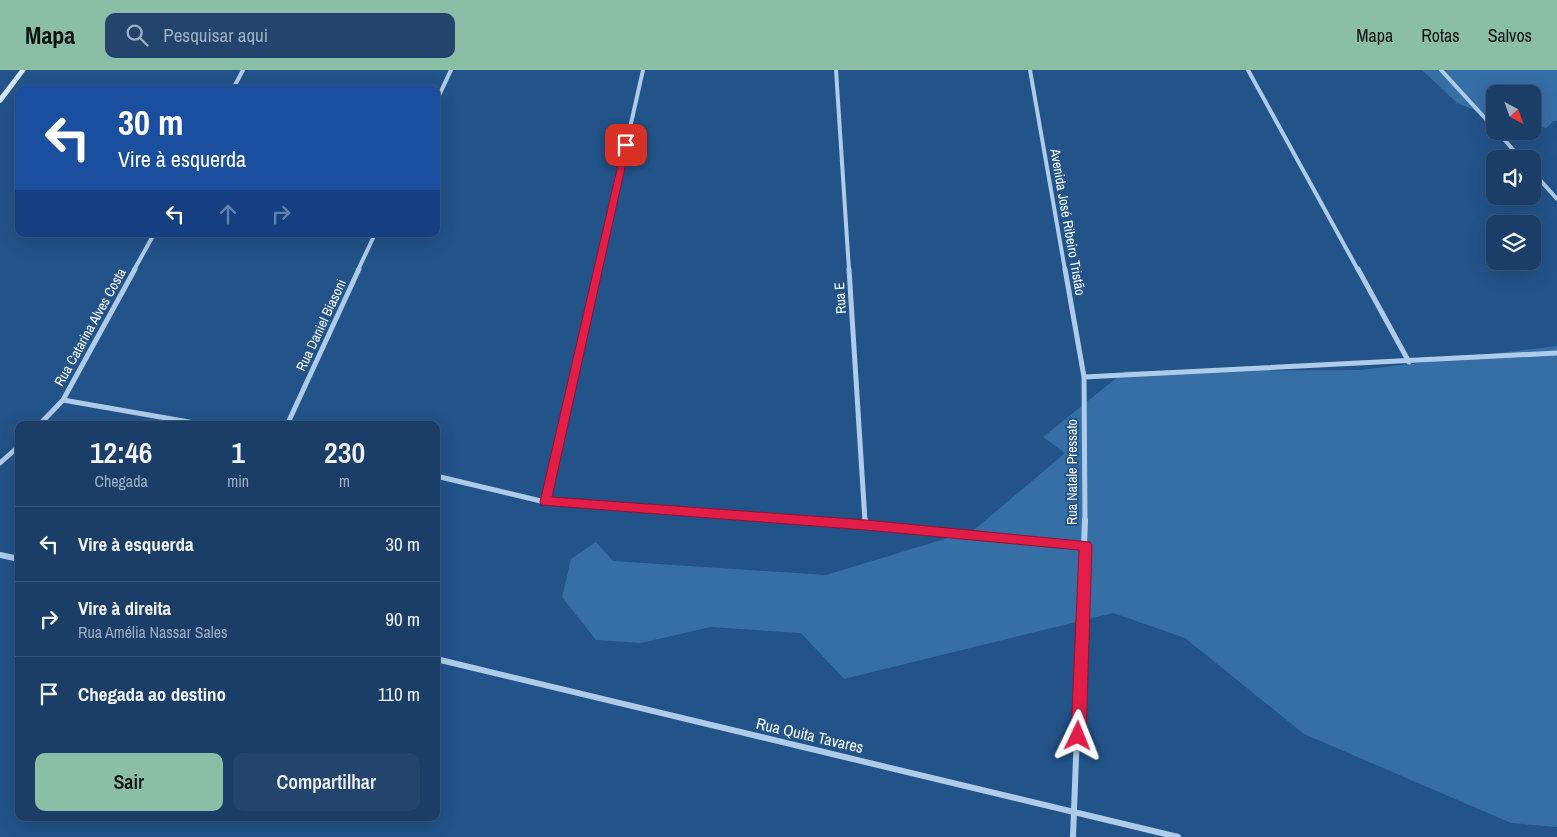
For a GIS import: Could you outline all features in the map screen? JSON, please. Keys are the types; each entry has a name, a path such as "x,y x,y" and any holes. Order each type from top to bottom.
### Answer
{"street":[{"path":"0,101 23,70"},
{"path":"235,85 243,70"},
{"path":"440,93 451,70"},
{"path":"546,502 643,70"},
{"name":"Rua E","path":"836,70 866,525"},
{"name":"Avenida José Ribeiro Tristão","path":"1030,70 1084,378"},
{"path":"1248,70 1409,362"},
{"path":"1441,70 1486,119"},
{"path":"1505,140 1513,150"},
{"path":"1541,181 1557,199"},
{"name":"Rua Catarina Alves Costa","path":"43,421 63,400 152,237"},
{"name":"Rua Daniel Biasoni","path":"289,421 374,237"},
{"path":"1084,378 1557,353"},
{"name":"Rua Natale Pressato","path":"1073,837 1076,812 1085,545 1084,378"},
{"path":"63,400 183,421"},
{"path":"0,464 15,450"},
{"path":"440,477 546,502 866,525 1085,545"},
{"path":"0,555 15,558"},
{"name":"Rua Quita Tavares","path":"440,660 1178,837"}],"shaded area":[{"path":"1422,70 1557,70 1557,121 1554,121 1546,128 1541,127 1541,85 1486,85 1486,114 1457,103"},
{"path":"1557,346 1557,827 1511,823 1304,734 1185,638 1113,613 844,679 801,633 711,627 641,643 596,640 562,597 571,559 596,542 613,561 826,575 974,530 1065,453 1043,437 1125,371 1360,370"}],"route":[{"path":"626,145 546,502 866,525 1085,545 1078,736"}]}
